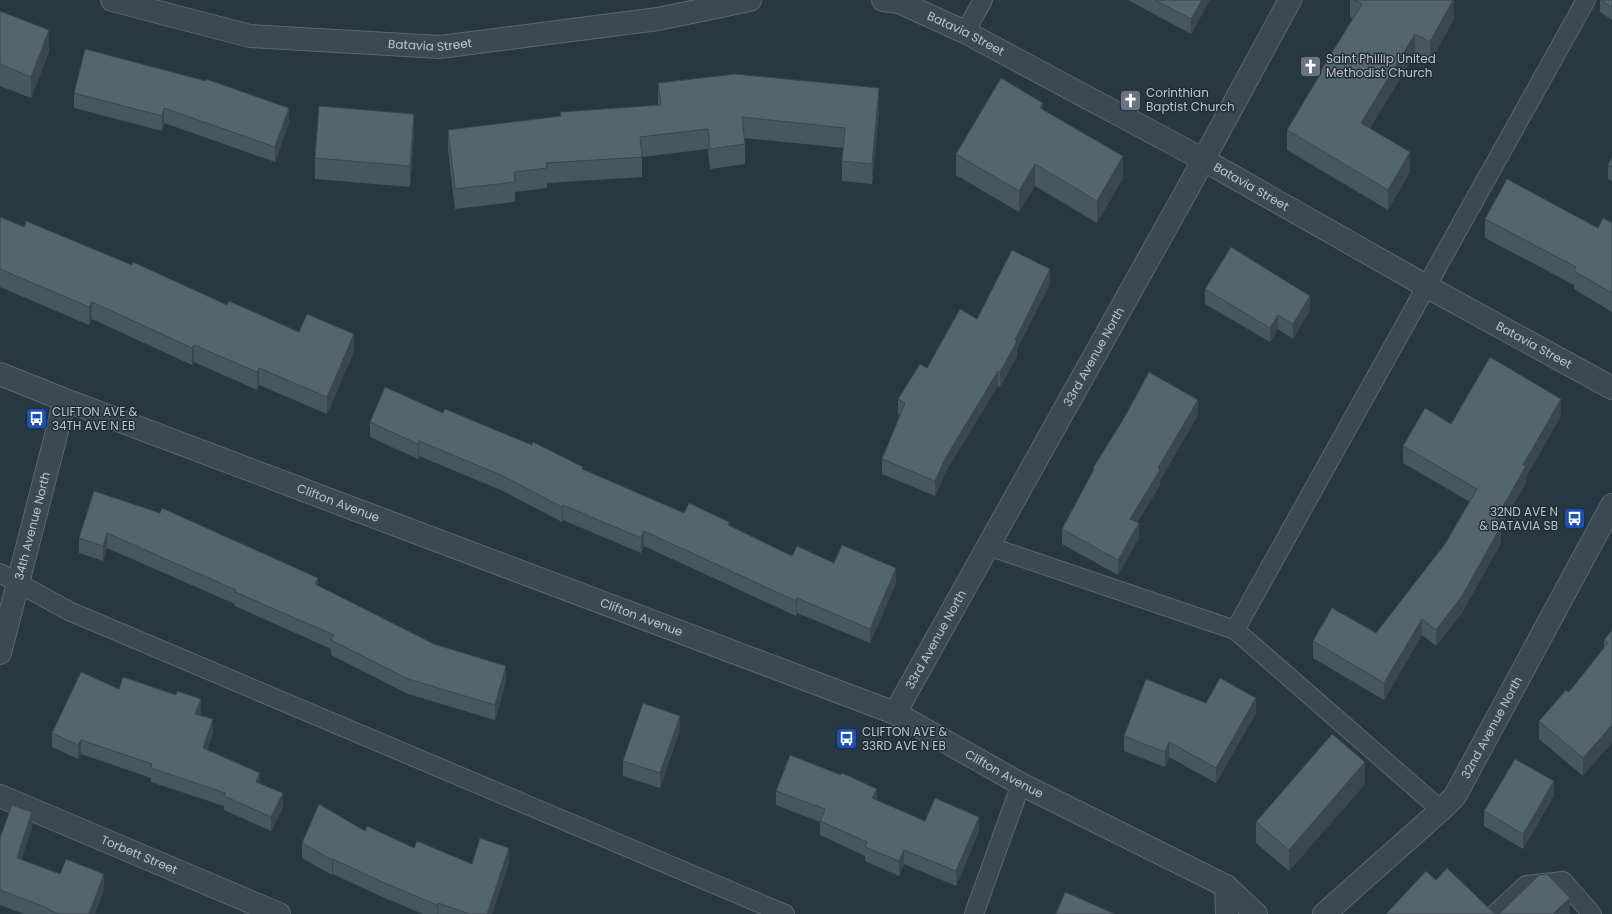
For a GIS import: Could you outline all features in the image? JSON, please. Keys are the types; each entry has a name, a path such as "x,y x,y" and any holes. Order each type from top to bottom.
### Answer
{"street":[{"name":"Batavia Street","path":"112,0 250,36 440,47 658,18 750,0"},
{"name":"Batavia Street","path":"883,0 899,2 965,32 1204,160 1426,286 1612,388"},
{"name":"33rd Avenue North","path":"895,713 1204,160 1290,0"},
{"name":"Clifton Avenue","path":"0,374 65,400 895,713 1021,784 1226,886 1256,914"},
{"name":"34th Avenue North","path":"0,653 9,578 65,400"},
{"name":"32nd Avenue North","path":"1324,914 1442,810 1455,796 1612,505"},
{"name":"Torbett Street","path":"0,796 279,914"},
{"path":"1226,886 1227,914"}],"lane":[{"path":"965,32 983,0"},
{"path":"1235,630 1586,0"},
{"path":"988,546 1235,630 1442,810"},
{"path":"9,578 69,611 785,914"},
{"path":"974,914 1021,784"},
{"path":"1495,914 1526,885 1563,881 1592,914"}],"building":[{"path":"1155,0 1202,0 1191,19"},
{"path":"1354,0 1453,0 1430,42 1415,34 1361,123 1410,152 1388,190 1287,130 1319,76 1318,75 1362,4"},
{"path":"1601,0 1612,0 1612,7"},
{"path":"0,11 49,30 31,77 0,64"},
{"path":"85,49 206,81 206,79 289,108 275,147 164,108 162,116 74,93"},
{"path":"735,74 879,88 872,164 842,161 845,128 742,117 745,144 710,149 708,129 640,137 642,157 546,163 547,168 514,172 515,182 455,189 448,130 561,116 560,112 661,105 658,83"},
{"path":"1001,78 1043,103 1040,108 1123,156 1097,201 1035,164 1019,191 956,154"},
{"path":"319,106 414,114 410,166 315,158"},
{"path":"1612,158 1612,167 1608,165"},
{"path":"1507,179 1598,228 1603,218 1612,223 1612,293 1574,271 1576,267 1485,219"},
{"path":"0,217 24,227 26,221 132,265 133,262 227,305 229,301 299,332 307,314 354,334 327,397 259,368 257,372 194,345 192,348 92,302 89,307 0,269"},
{"path":"1231,247 1310,296 1293,324 1278,315 1270,328 1205,289"},
{"path":"1012,250 1050,269 1015,340 1017,341 1000,372 998,371 946,457 935,481 882,459 905,403 898,399 920,364 927,368 960,309 977,319"},
{"path":"1490,357 1561,399 1523,465 1526,466 1494,522 1501,526 1462,596 1436,630 1422,619 1384,683 1313,641 1332,608 1376,633 1445,544 1477,489 1403,446 1425,408 1451,424"},
{"path":"1149,372 1198,400 1158,468 1160,470 1130,519 1139,523 1118,560 1062,529 1094,469 1093,468 1124,418"},
{"path":"385,387 443,413 445,409 532,445 533,442 583,467 582,469 684,513 689,503 729,522 728,525 792,556 797,546 834,563 842,545 896,568 870,629 797,598 796,601 644,531 641,538 563,505 562,507 503,476 419,441 418,444 370,422"},
{"path":"94,491 160,513 162,508 318,578 315,584 434,644 506,666 495,705 408,679 331,640 334,635 235,592 236,590 107,533 103,546 79,538"},
{"path":"1612,630 1612,725 1583,758 1539,721 1566,690 1569,692 1608,643 1604,640"},
{"path":"81,672 119,689 123,677 176,695 177,691 201,699 195,714 213,719 203,748 260,773 256,782 283,793 271,817 224,796 225,793 151,768 152,764 81,740 78,745 52,733"},
{"path":"1220,678 1256,698 1216,768 1169,742 1165,752 1124,736 1146,679 1206,703"},
{"path":"643,703 680,716 660,773 623,761"},
{"path":"1332,734 1365,762 1289,850 1256,822"},
{"path":"790,755 841,775 842,773 877,789 872,798 925,821 935,798 979,817 956,871 904,850 899,861 865,847 867,842 820,821 825,809 776,791"},
{"path":"1515,759 1554,781 1523,834 1484,811"},
{"path":"319,804 365,831 367,826 414,848 417,841 472,864 480,838 509,848 487,914 470,914 438,903 437,905 333,859 332,860 302,843"},
{"path":"12,805 32,812 17,858 60,874 66,859 104,874 89,914 59,914 47,909 48,908 0,890 0,838"},
{"path":"1447,868 1495,914 1386,914 1426,871 1436,880"},
{"path":"1547,874 1570,898 1553,914 1499,914 1539,875"},
{"path":"1065,892 1115,914 1056,914"}],"place":[{"name":"Saint Phillip United Methodist Church","path":"1310,66"},
{"name":"Corinthian Baptist Church","path":"1130,100"},
{"name":"CLIFTON AVE & 34TH AVE N EB","path":"36,419"},
{"name":"32ND AVE N & BATAVIA SB","path":"1574,519"},
{"name":"CLIFTON AVE & 33RD AVE N EB","path":"847,739"}]}
